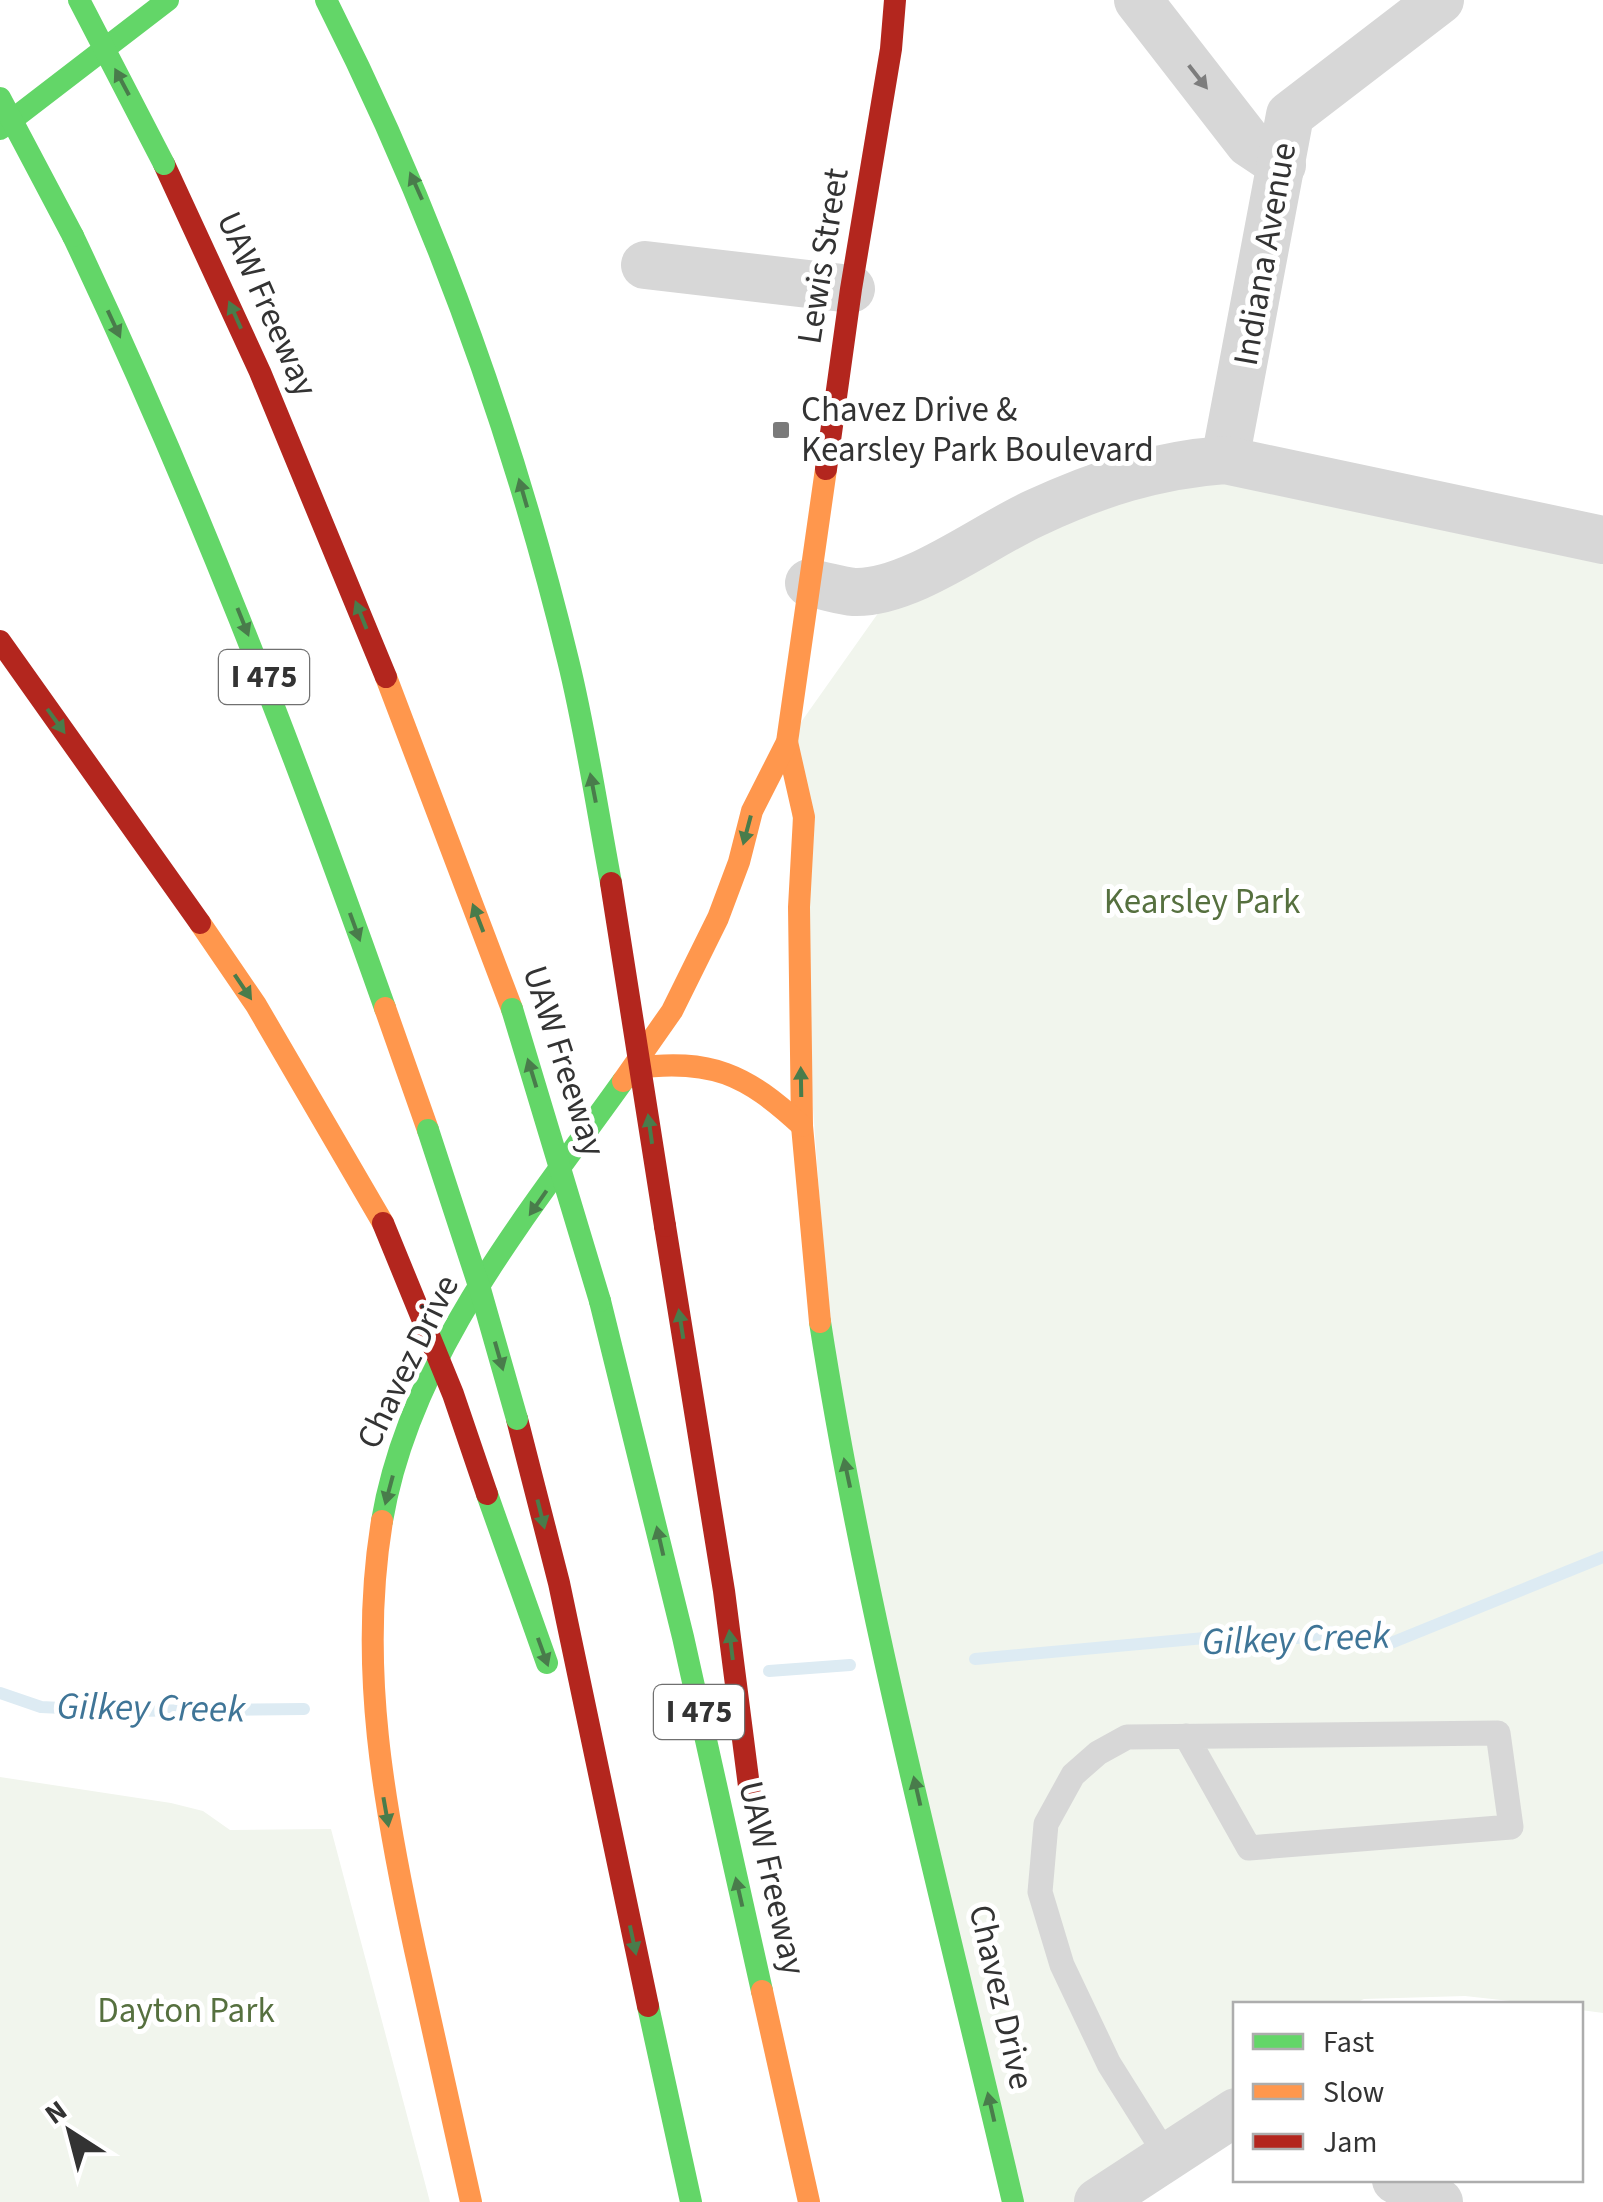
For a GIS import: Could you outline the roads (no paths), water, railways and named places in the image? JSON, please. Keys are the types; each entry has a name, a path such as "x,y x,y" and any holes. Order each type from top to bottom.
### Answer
{"main road":[{"name":"UAW Freeway","path":"79,0 223,286 328,533 512,1009 600,1300 678,1618 809,2202"},
{"path":"0,129 168,0"},
{"path":"326,0 384,113 424,205 493,390 569,664 611,883 724,1592 752,1808"},
{"name":"Lewis Street","path":"810,582 896,0"},
{"name":"I 475","path":"0,98 72,236 169,441 285,733 428,1130 480,1289 559,1583 691,2202"},
{"name":"Chavez Drive","path":"471,2202 385,1809 372,1717 375,1562 386,1496 405,1437 439,1364 486,1280 672,1012 697,964 738,862 752,811 787,742 810,582"},
{"path":"0,642 138,832 256,1005 384,1223 452,1394 612,1845"},
{"name":"Chavez Drive","path":"787,742 804,817 799,906 802,1126 820,1320 835,1416 894,1694 1013,2202"},
{"path":"634,1068 670,1062 732,1072 765,1090 802,1126"},
{"path":"759,1868 791,2124"}],"street":[{"path":"1138,0 1249,143 1282,165"},
{"name":"Indiana Avenue","path":"1225,460 1290,115 1440,0"},
{"path":"645,265 851,289"},
{"path":"810,582 855,592 898,586 1032,514 1100,485 1166,466 1225,460 1603,540"},
{"path":"1098,2202 1233,2114"},
{"path":"1400,2182 1439,2202"}],"lane":[{"path":"1168,2158 1109,2064 1062,1964 1040,1892 1046,1824 1073,1775 1098,1753 1126,1737 1186,1736 1498,1733 1511,1827 1249,1848 1186,1736"}],"waterway":[{"name":"Gilkey Creek","path":"975,1659 1205,1638 1297,1638 1330,1632 1391,1643 1603,1557"},
{"name":"Gilkey Creek","path":"769,1671 850,1665"},
{"name":"Gilkey Creek","path":"0,1693 41,1707 124,1711 304,1709"}],"place":[{"name":"Chavez Drive & Kearsley Park Boulevard","path":"781,430"}],"park label":[{"name":"Kearsley Park","path":"1202,902"},
{"name":"Dayton Park","path":"186,2011"}]}
